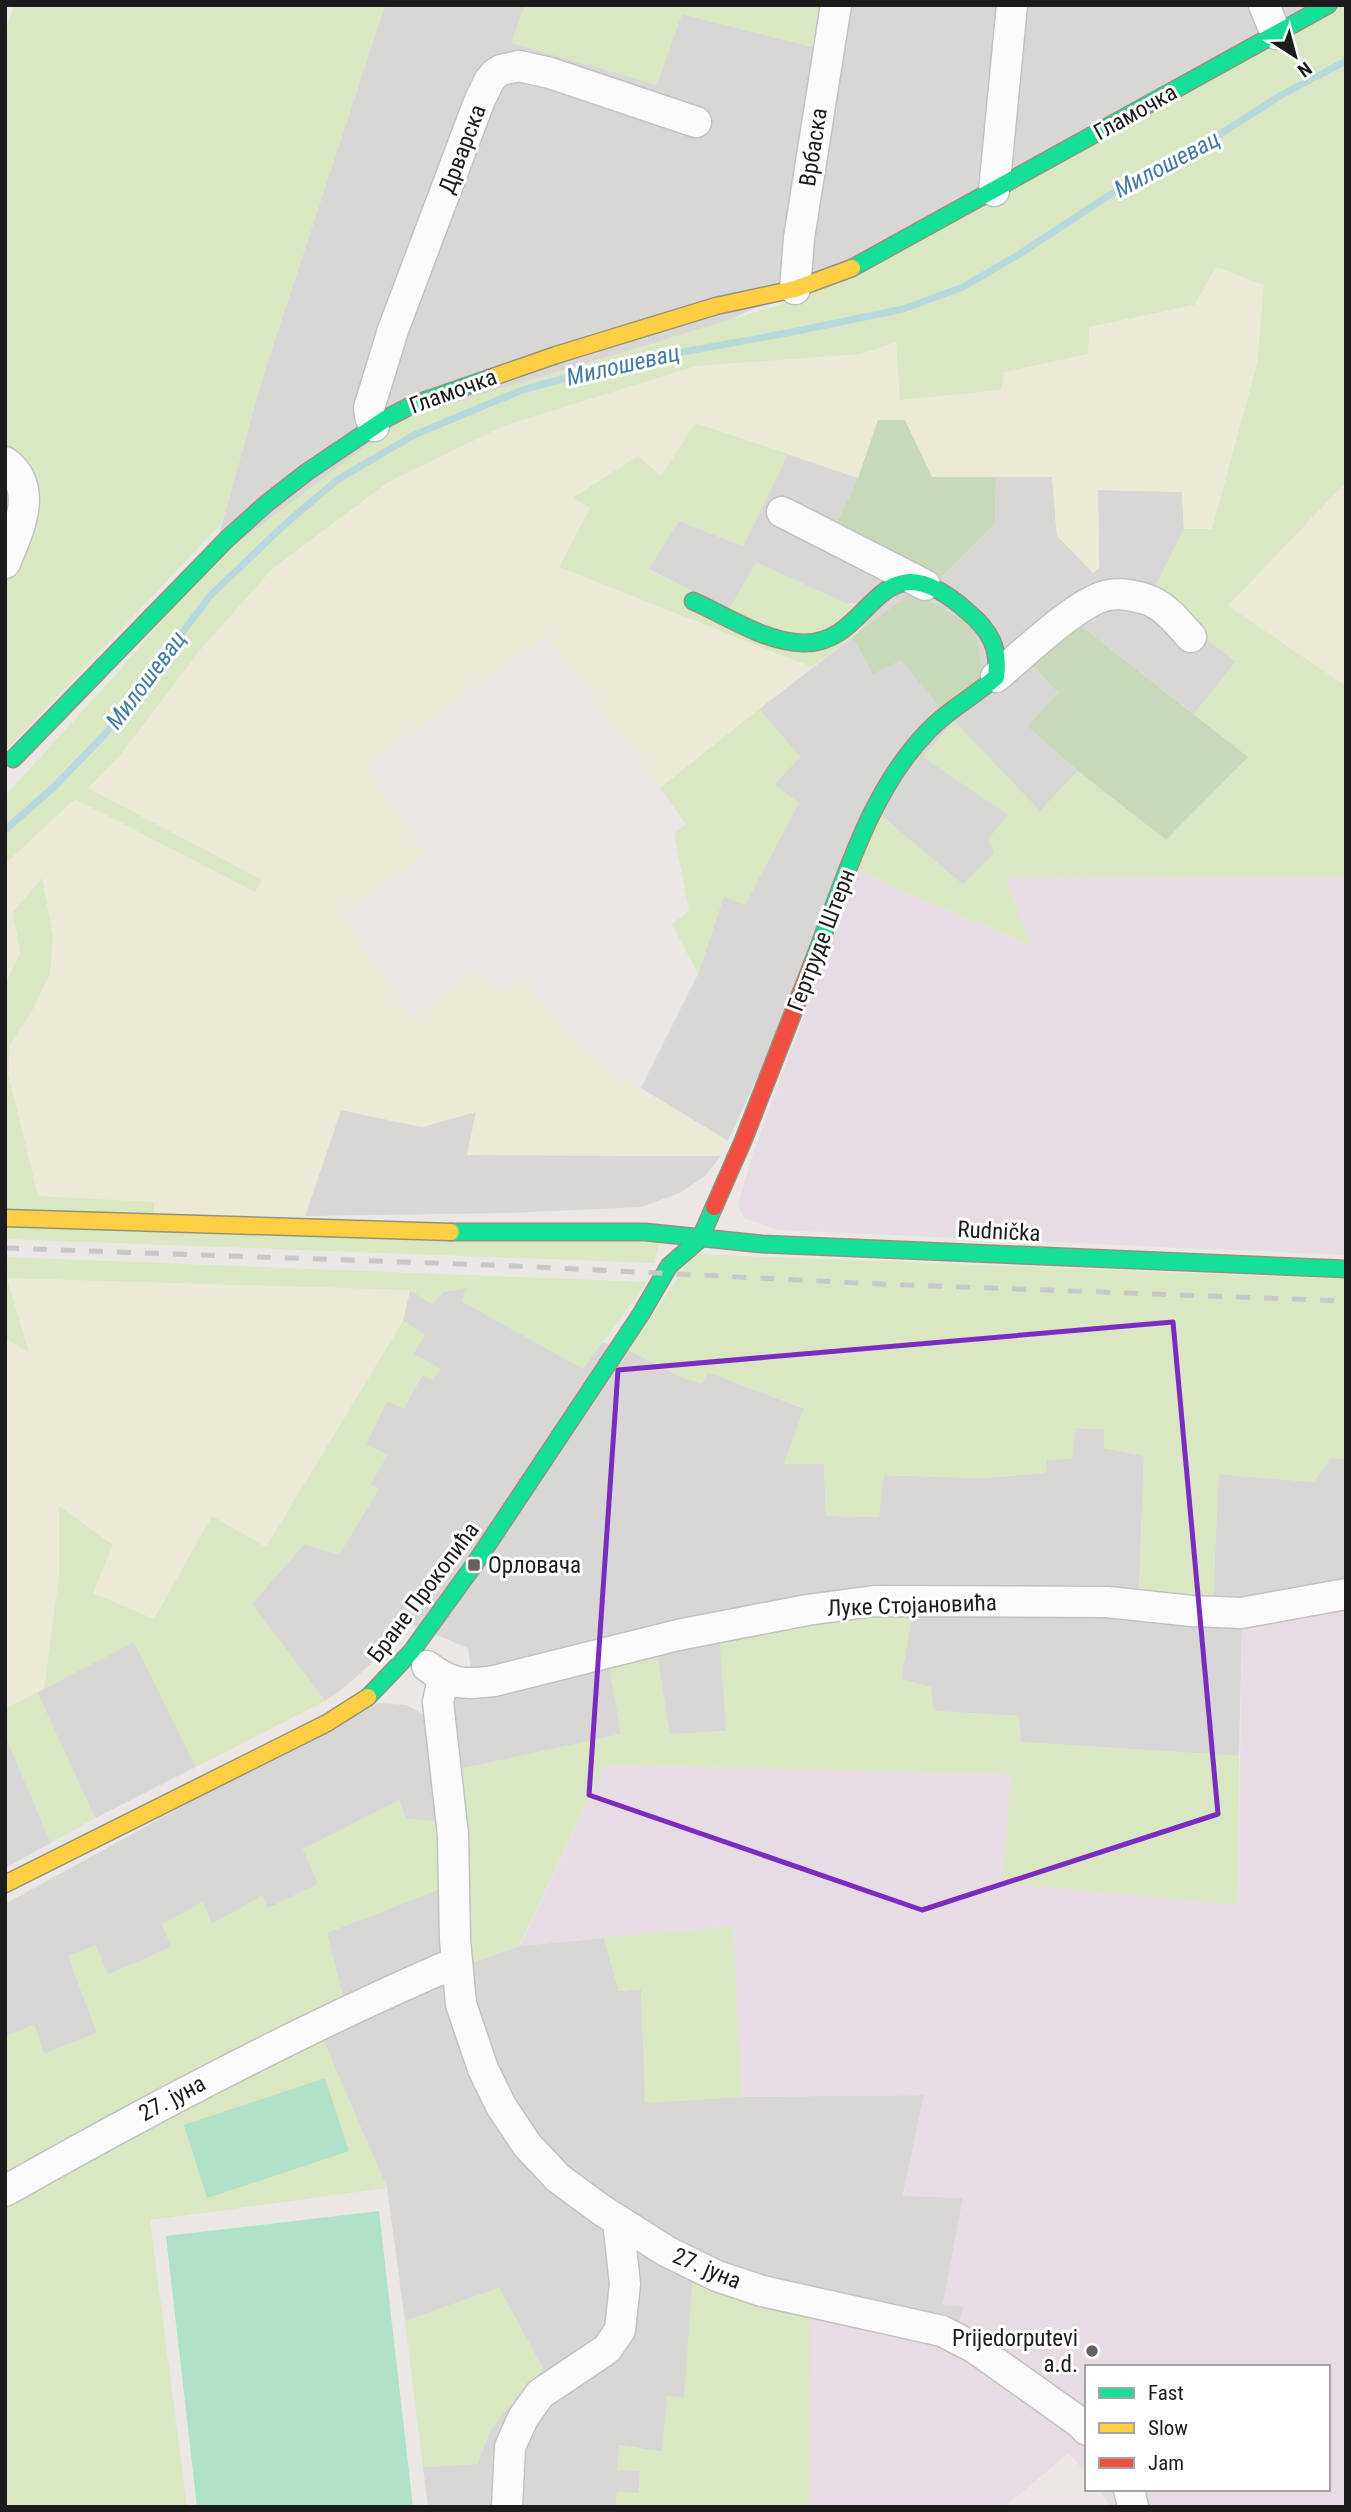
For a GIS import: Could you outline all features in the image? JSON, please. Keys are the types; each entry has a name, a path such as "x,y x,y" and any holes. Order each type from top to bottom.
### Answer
{"street":[{"name":"Врбаска","path":"795,289 799,238 836,5"},
{"path":"994,191 1012,5"},
{"path":"1264,5 1276,34"},
{"name":"Гламочка","path":"8,754 227,539 287,488 374,426 412,405 569,351 716,306 795,289 862,265 1328,5"},
{"name":"Дрварска","path":"374,426 369,408 393,330 479,102 495,74 519,66 550,73 696,122"},
{"path":"5,462 19,476 25,510 5,563"},
{"path":"782,512 959,603 980,622 992,639 999,659 996,677"},
{"path":"694,601 780,638 805,643 828,638 843,629 884,591 902,582 927,586"},
{"name":"Гертруде Штерн","path":"700,1239 743,1141 866,825 893,775 921,739 942,718 1083,607 1106,595 1124,594 1150,601 1170,613 1191,637"},
{"name":"Rudnička","path":"5,1218 433,1232 645,1232 700,1239 806,1246 1346,1269"},
{"name":"Бране Прокопића","path":"5,1884 327,1723 362,1702 386,1680 411,1652 467,1575 641,1314 664,1273 677,1257 700,1239"},
{"name":"Луке Стојановића","path":"443,1679 468,1685 494,1681 678,1635 807,1610 874,1601 1107,1602 1241,1613 1346,1594"},
{"path":"411,1652 443,1679"},
{"name":"27. јуна","path":"443,1679 438,1702 453,1835 461,2004 483,2069 501,2106 527,2146 558,2178 666,2251 717,2276 762,2291 942,2331 975,2348 1085,2429"},
{"name":"27. јуна","path":"5,2191 176,2095 260,2052 457,1962"},
{"path":"507,2507 510,2447 523,2418 540,2394 607,2348 620,2330 625,2284 618,2221"}],"highlighted area":[{"path":"1173,1322 1218,1814 922,1910 589,1795 618,1370"}],"shaded area":[{"path":"385,5 525,5 512,43 682,14 833,52 847,5 1345,5 1072,159 211,563 263,376"},
{"path":"1216,267 1264,285 1257,364 1212,530 1184,529 1182,492 1098,490 1099,568 1093,573 1057,536 1052,477 932,477 878,420 858,478 696,423 661,476 573,497 590,507 559,566 812,667 660,788 547,634 364,767 426,853 340,916 413,1017 480,969 498,995 523,976 571,1039 595,1062 728,1141 721,1156 467,1155 476,1112 422,1127 341,1110 305,1216 154,1216 153,1202 38,1197 8,1074 10,1044 33,1009 14,912 20,953 5,985 5,864 75,799 255,891 262,880 87,788 120,755 201,649 272,569 390,481 506,425 696,366 861,354 897,342 901,400 1001,390 1004,372 1088,354 1089,327 1194,305"},
{"path":"788,454 858,478 837,523 995,523 996,477 1052,477 1057,536 1099,568 1098,490 1182,492 1184,529 1152,593 1180,619 1237,662 1194,714 1079,624 1031,664 1058,693 1027,726 1078,771 1040,811 954,722 1009,816 994,854 963,885 879,814 728,1141 641,1088 698,974 724,895 745,905 774,784 800,757 759,709 853,637 886,602 730,609 648,569 679,521 743,546"},
{"path":"1346,482 1346,686 1228,606"},
{"path":"859,868 897,889 1030,945 1004,878 1346,877 1346,1255 779,1230 744,1218 738,1205 753,1153"},
{"path":"341,1110 422,1127 477,1111 468,1155 721,1156 705,1176 680,1193 641,1207 508,1213 305,1216"},
{"path":"6,1278 410,1290 403,1321 266,1548 212,1517 154,1619 93,1593 113,1545 59,1507 59,1576 44,1689 5,1709 5,1338 29,1352"},
{"path":"468,1288 462,1301 629,1350 681,1377 702,1383 708,1372 805,1409 785,1464 824,1463 826,1515 883,1475 985,1478 1045,1473 1047,1460 1076,1428 1105,1429 1105,1448 1144,1456 1138,1616 1222,1627 1242,1625 1239,1756 1021,1742 1018,1716 933,1711 901,1679 912,1612 726,1731 670,1735 608,1662 622,1734 460,1769 453,1702 455,1695 473,1686 468,1648 408,1623 384,1652 325,1701 252,1604 304,1544 379,1489 369,1485 366,1444 387,1401 404,1408 422,1375 440,1369 413,1354 425,1335 403,1321 410,1290 432,1304 443,1292"},
{"path":"1330,1458 1346,1459 1346,1586 1301,1595 1213,1600 1218,1474 1314,1482"},
{"path":"1346,1604 1346,2507 1111,2507 1099,2491 1330,2491 1330,2365 1085,2365 1085,2473 1069,2453 1004,2507 809,2507 810,2315 951,2346 964,2306 943,2305 963,2198 903,2196 924,2095 742,2097 732,1926 520,1946 605,1765 1011,1774 1238,1905 1242,1625"},
{"path":"134,1641 196,1767 95,1818 37,1692"},
{"path":"380,1703 406,1705 423,1714 435,1730 444,1822 406,1819 399,1801 303,1849 318,1884 267,1909 254,1902 211,1924 203,1902 171,1947 108,1975 68,1956 97,2033 44,2054 34,2025 5,2037 5,1904 352,1713"},
{"path":"5,1735 51,1843 5,1868"},
{"path":"445,1887 445,1943 441,1954 345,2004 326,1933"},
{"path":"604,1938 619,1991 641,1989 646,2102 743,2097 924,2095 903,2195 963,2198 943,2305 965,2305 952,2346 683,2398 668,2396 662,2452 620,2445 640,2471 639,2494 617,2492 616,2507 428,2507 423,2467 477,2464 490,2431 517,2396 543,2369 499,2288 405,2321 387,2188 319,2031 468,1964 519,1946"}],"green space":[{"path":"15,5 385,5 263,376 222,523 5,751 5,560 30,508 10,449 5,446 5,30"},
{"path":"525,5 847,5 833,52 682,14 657,85 511,43"},
{"path":"1346,5 1346,482 1228,606 1346,686 1346,877 1005,878 1031,945 897,889 859,868 879,813 963,885 994,854 988,839 1008,815 923,757 954,721 1040,811 1078,771 1166,840 1248,757 1194,714 1236,661 1180,619 1152,593 1184,529 1212,529 1257,364 1264,285 1216,267 1194,305 1089,327 1088,354 1004,372 1001,390 900,400 896,342 861,354 696,366 506,425 390,481 272,569 201,649 120,755 88,788 262,880 255,892 75,799 5,864 5,796 117,673 211,563 403,418 806,297"},
{"path":"878,420 905,420 932,477 996,477 995,523 941,577 837,523 858,478"},
{"path":"695,423 788,454 743,546 679,521 648,570 730,608 756,562 870,614 853,637 812,667 559,567 590,508 573,498 638,456 661,476"},
{"path":"913,591 975,628 984,680 942,710 901,660 873,674 853,637"},
{"path":"1079,624 1248,757 1166,840 1078,771 1027,726 1058,693 1031,664"},
{"path":"759,709 800,757 774,784 799,803 745,905 724,896 698,974 672,924 689,911 674,833 686,824 660,788"},
{"path":"42,878 53,936 50,974 33,1009 10,1044 8,1074 38,1196 154,1202 154,1216 5,1210 5,985 20,953 13,912"},
{"path":"5,1227 661,1238 654,1263 5,1239"},
{"path":"694,1254 1346,1279 1346,1459 1330,1458 1314,1482 1219,1474 1213,1600 1139,1593 1144,1456 1104,1448 1104,1429 1076,1428 1072,1459 1047,1460 1046,1473 982,1478 884,1475 879,1517 826,1516 824,1464 784,1464 804,1408 708,1372 702,1384 681,1377 629,1350"},
{"path":"5,1257 647,1282 583,1369 461,1301 467,1288 443,1292 432,1304 410,1290 7,1278 29,1353 5,1338"},
{"path":"403,1321 425,1335 413,1354 441,1369 433,1380 421,1375 404,1408 387,1401 366,1444 388,1455 370,1484 379,1489 339,1555 304,1544 252,1604 325,1701 196,1767 134,1642 44,1689 59,1576 59,1506 113,1545 93,1593 154,1619 212,1516 266,1547"},
{"path":"913,1612 901,1679 931,1687 934,1711 1019,1716 1021,1742 1239,1756 1238,1905 1003,1883 1011,1774 605,1765 519,1946 468,1964 460,1769 621,1734 608,1662 656,1648 670,1734 726,1731 719,1633 793,1622"},
{"path":"37,1692 95,1818 51,1843 5,1735 5,1709"},
{"path":"399,1800 406,1819 444,1822 445,1887 327,1933 345,2004 5,2186 5,2037 34,2025 44,2054 97,2033 68,1956 96,1945 108,1975 171,1947 162,1924 203,1902 212,1924 262,1896 268,1909 318,1884 303,1849"},
{"path":"733,1926 742,2097 645,2103 641,1989 619,1991 604,1938"},
{"path":"319,2031 387,2188 150,2220 187,2507 5,2507 5,2203"},
{"path":"325,2078 349,2151 207,2198 184,2125"},
{"path":"379,2211 413,2507 197,2507 166,2236"},
{"path":"693,2274 810,2315 809,2507 616,2507 617,2492 639,2493 640,2471 617,2470 619,2445 662,2452 667,2396 684,2397"},
{"path":"499,2288 543,2370 517,2396 490,2431 477,2464 423,2467 405,2321"}],"waterway":[{"name":"Милошевац","path":"5,830 54,787 107,732 210,596 283,526 337,480 414,435 522,390 617,364 903,309 963,287 1018,255 1111,194 1192,152 1283,94 1346,61"}],"railway":[{"path":"5,1248 515,1266 881,1284 1346,1301"}],"traffic: fast":[{"path":"852,268 1328,5"},
{"path":"13,759 227,539 267,503 307,472 387,418 412,405 490,378"},
{"path":"693,601 760,633 789,642 803,643 827,639 846,627 894,586 913,582 937,590 968,612 988,633 995,649 996,677 929,730 890,781 847,870 813,962"},
{"path":"368,1697 411,1652 474,1565 641,1314 669,1266 700,1239 714,1207"},
{"path":"451,1232 645,1232 762,1244 1346,1269"}],"traffic: slow":[{"path":"490,378 716,306 795,289 852,268"},
{"path":"5,1218 451,1232"},
{"path":"5,1884 327,1723 368,1697"}],"traffic: jam":[{"path":"714,1207 743,1141 813,962"}],"place":[{"name":"Орловача","path":"474,1565"},
{"name":"Prijedorputevi a.d.","path":"1092,2351"}]}
